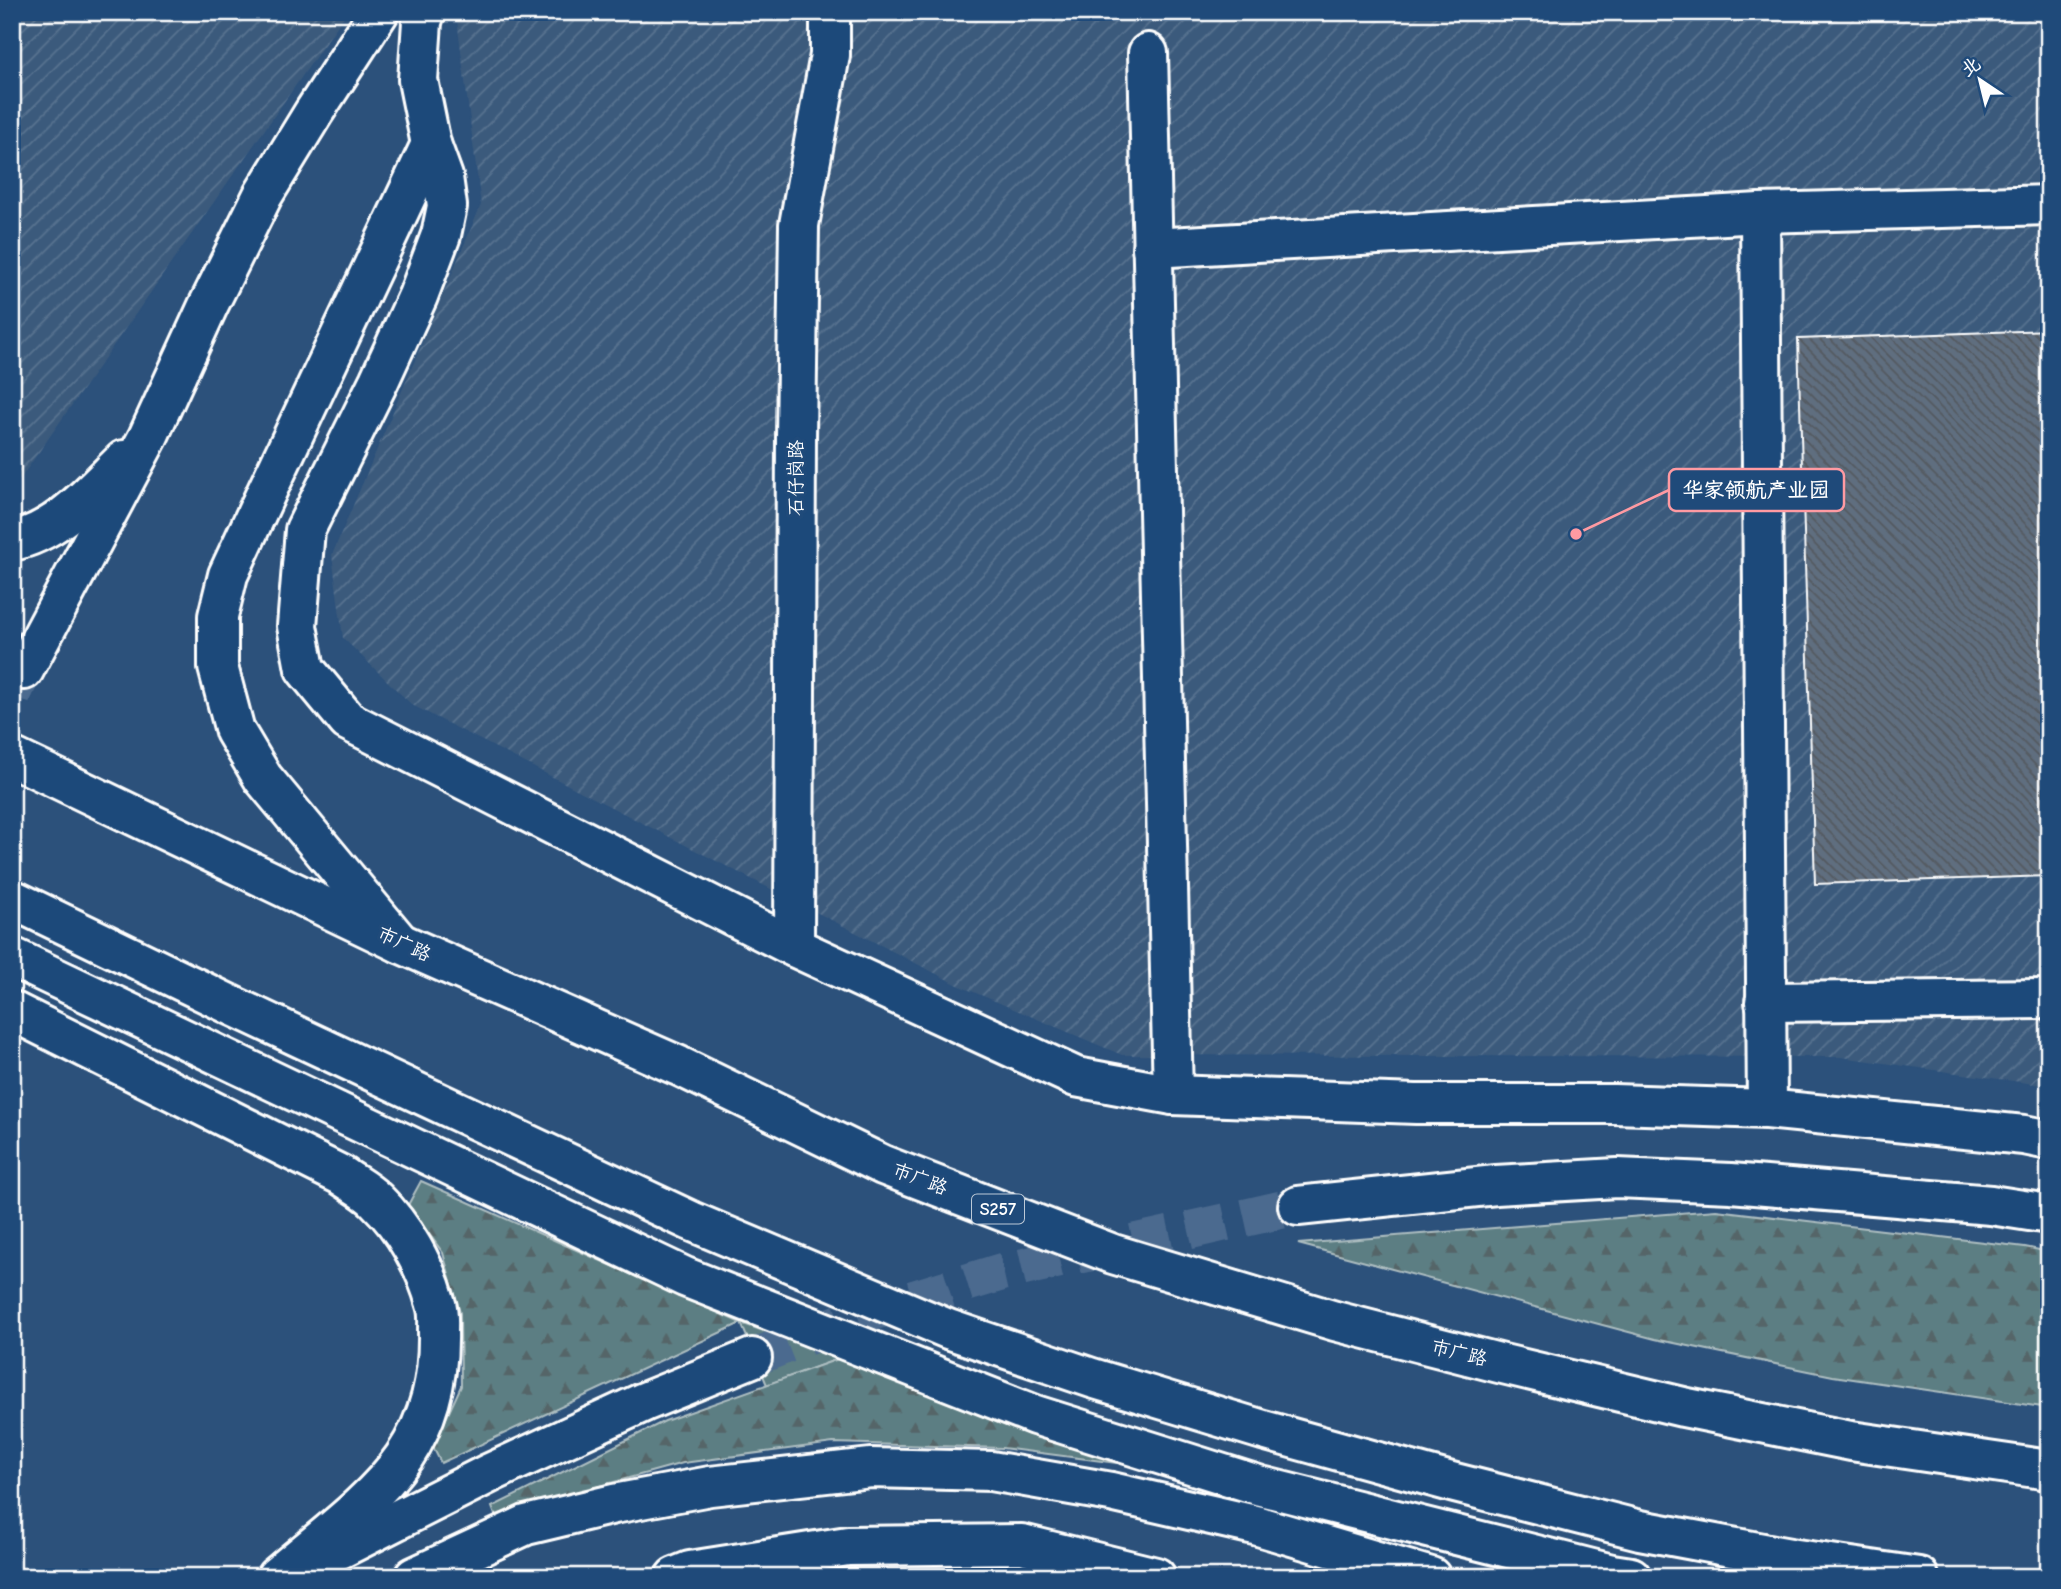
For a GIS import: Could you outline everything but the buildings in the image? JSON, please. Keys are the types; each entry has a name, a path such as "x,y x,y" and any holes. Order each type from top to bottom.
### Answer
{"main road":[{"path":"24,670 148,437 263,195 379,12"},
{"path":"425,12 418,80 431,144 443,177 447,206 442,235 418,296 379,381 305,530 297,626 305,669 348,721 794,947 1076,1077 1174,1096 1416,1104 1614,1104 1767,1109 2024,1135 2049,1140"},
{"name":"石仔岗路","path":"794,947 799,225 830,55 830,12"},
{"path":"1148,53 1174,1096"},
{"path":"400,943 263,778 235,732 218,667 218,616 228,575 431,144"},
{"path":"1152,248 1760,214 2049,205"},
{"path":"1760,214 1767,1109"},
{"path":"12,541 29,538 71,511 148,437"},
{"name":"市广路","path":"12,757 400,943 679,1066 883,1165 1113,1254 1335,1321 1683,1407 1851,1441 2049,1470"},
{"path":"12,899 691,1221 948,1329 1092,1378 1263,1430 1495,1494 1640,1531 1790,1558 1919,1577"},
{"path":"12,957 685,1276 1035,1415 1261,1486 1631,1577"},
{"path":"1765,1002 2049,999"},
{"path":"12,1011 341,1175 375,1199 397,1225 420,1261 437,1307 438,1357 434,1392 423,1420 404,1456 371,1495 276,1577"},
{"path":"1298,1206 1496,1185 1617,1178 1731,1183 1991,1205 2049,1214"},
{"path":"285,1577 490,1473 644,1402 752,1358"},
{"path":"414,1577 526,1525 710,1486 871,1468 991,1471 1111,1492 1255,1525 1431,1577"},
{"path":"676,1577 690,1571 848,1546 1022,1544 1156,1577"}],"shaded area":[{"path":"12,12 347,12 20,479 12,483"},
{"path":"456,12 2049,12 2049,1086 1841,1057 1122,1055 962,987 412,705 343,638 332,555 481,205"}],"green space":[{"path":"421,1181 741,1323 441,1463 433,1447 461,1386 460,1313 443,1253 408,1205"},
{"path":"1716,1210 2049,1252 2049,1408 1833,1376 1655,1339 1298,1244"},
{"path":"741,1323 841,1358 767,1385"},
{"path":"841,1358 1163,1469 1002,1448 833,1443 683,1463 495,1515 492,1507 665,1421"}],"tunnel":[{"path":"12,695 24,670"},
{"path":"752,1358 858,1316 1002,1272 1298,1206"}],"place":[{"name":"华家领航产业园","path":"1576,534"}]}
